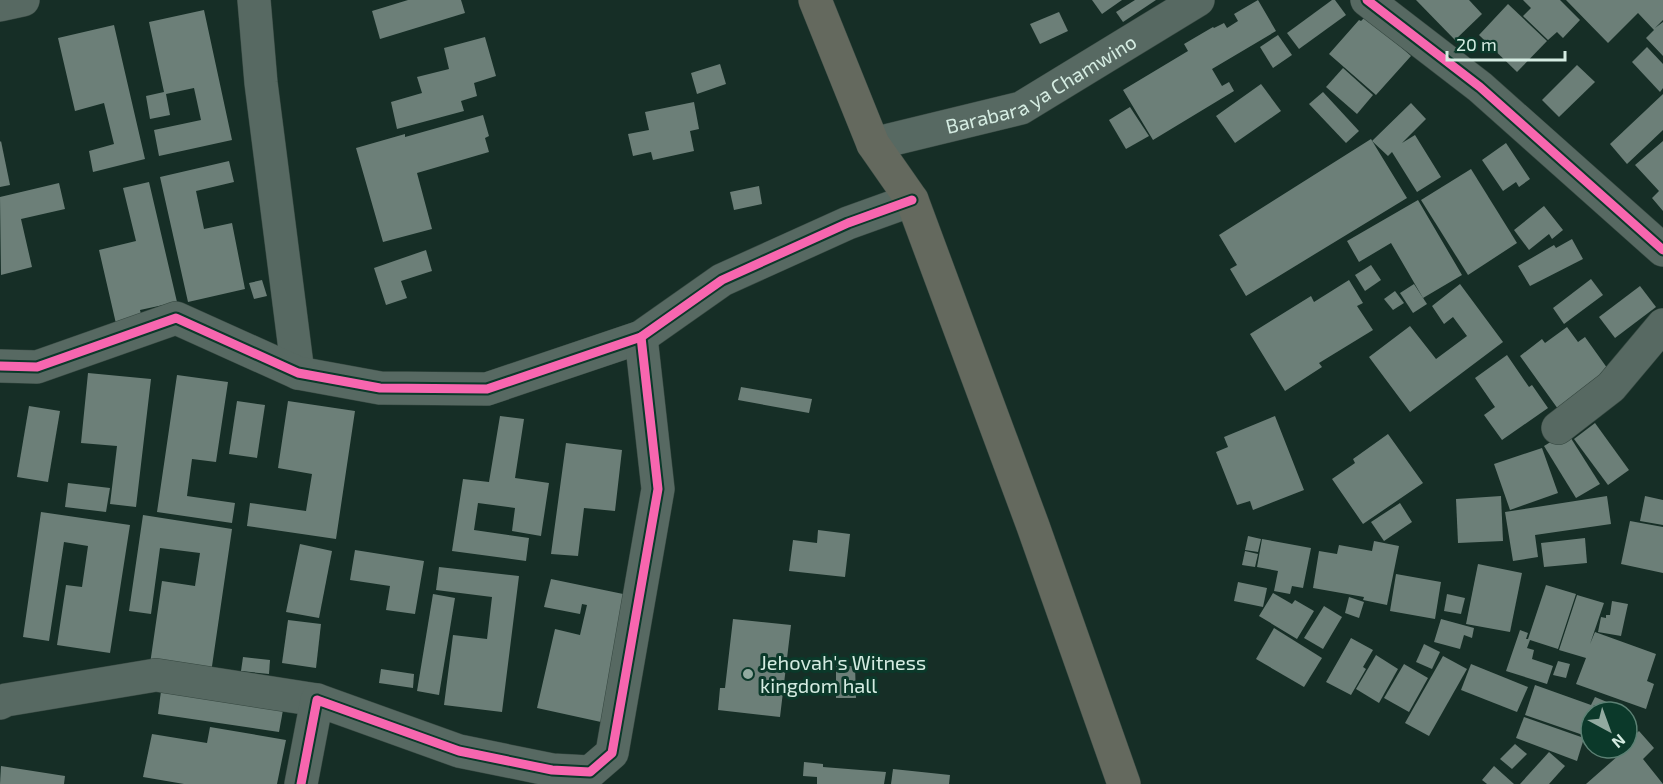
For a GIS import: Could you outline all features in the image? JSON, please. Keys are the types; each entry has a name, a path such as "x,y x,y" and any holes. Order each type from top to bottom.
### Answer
{"highway":[{"path":"815,0 873,144 912,200 1029,514 1124,784"}],"street":[{"path":"0,5 23,0"},
{"path":"254,0 261,83 298,373"},
{"name":"Barabara ya Chamwino","path":"873,144 1021,108 1198,0"},
{"path":"1367,0 1480,87 1663,250"},
{"path":"0,366 37,367 176,318 298,373 380,388 487,389 641,337 722,279 848,223 912,200"},
{"path":"1558,428 1611,387 1663,325"},
{"path":"0,703 6,700 156,675 318,700 459,751 552,770 590,772 612,753 658,489 641,337"},
{"path":"302,784 318,700"}],"building":[{"path":"408,0 461,0 465,13 380,39 372,11"},
{"path":"1092,0 1122,0 1102,14"},
{"path":"1135,0 1156,0 1123,22 1116,12"},
{"path":"1258,0 1276,31 1212,69 1222,86 1229,82 1234,91 1153,140 1123,90 1188,51 1184,44 1213,27 1224,23 1227,28 1238,21 1234,14"},
{"path":"1335,0 1346,15 1299,49 1287,33"},
{"path":"1416,0 1469,0 1482,14 1455,40"},
{"path":"1523,0 1560,0 1580,20 1563,38 1557,32 1548,40 1523,16 1531,8"},
{"path":"1566,0 1663,0 1663,20 1655,28 1663,22 1663,56 1646,38 1654,30 1638,13 1608,43"},
{"path":"1508,4 1547,41 1517,72 1479,35"},
{"path":"204,10 232,140 159,156 154,130 201,120 194,88 166,94 170,115 150,119 146,96 164,92 149,22"},
{"path":"1059,12 1068,31 1040,44 1030,24"},
{"path":"1366,16 1411,56 1376,95 1329,54 1359,20 1361,21"},
{"path":"114,25 145,159 93,172 89,151 114,144 104,103 75,111 58,38"},
{"path":"1278,35 1292,55 1273,68 1260,47"},
{"path":"485,37 496,76 474,83 477,96 461,101 464,111 397,129 391,102 422,93 417,77 449,69 444,48"},
{"path":"1647,47 1663,64 1663,88 1660,92 1632,62"},
{"path":"720,64 726,84 697,94 691,73"},
{"path":"1577,65 1595,82 1559,117 1542,100"},
{"path":"1343,68 1373,95 1357,114 1326,87"},
{"path":"1261,84 1281,111 1235,143 1216,116"},
{"path":"1323,92 1359,131 1346,143 1309,104"},
{"path":"1663,94 1663,130 1627,164 1610,144"},
{"path":"694,102 699,129 690,131 694,151 653,160 651,152 633,156 628,134 649,130 645,112"},
{"path":"1411,103 1426,119 1402,143 1415,135 1441,177 1417,192 1392,152 1388,156 1372,141"},
{"path":"1130,107 1149,136 1126,149 1109,120"},
{"path":"483,115 489,136 485,138 489,152 417,173 432,229 383,242 356,148"},
{"path":"1371,139 1407,198 1246,296 1230,269 1237,265 1219,235"},
{"path":"1663,141 1663,211 1652,198 1659,191 1635,165"},
{"path":"0,142 10,185 0,187"},
{"path":"1506,143 1530,179 1519,187 1516,182 1503,191 1482,160"},
{"path":"229,161 234,182 196,191 204,229 232,223 245,289 188,302 160,177"},
{"path":"1471,169 1517,243 1468,275 1421,200"},
{"path":"149,182 177,302 140,310 143,323 117,328 99,250 136,241 123,188"},
{"path":"59,183 65,209 21,219 32,267 1,275 0,197"},
{"path":"759,186 762,204 734,210 730,192"},
{"path":"1418,200 1462,275 1423,298 1391,243 1359,262 1347,241"},
{"path":"1544,206 1563,230 1552,239 1549,234 1529,250 1514,230"},
{"path":"1572,239 1583,259 1530,286 1518,266 1554,245 1556,248"},
{"path":"426,250 432,271 401,281 407,298 386,305 374,268"},
{"path":"1371,265 1381,280 1365,291 1355,275"},
{"path":"1591,279 1603,295 1564,324 1553,308"},
{"path":"262,280 267,296 254,299 249,283"},
{"path":"1349,280 1363,303 1357,306 1373,330 1319,363 1322,367 1285,391 1250,334 1311,296 1314,302"},
{"path":"1414,284 1427,304 1413,313 1400,293"},
{"path":"1460,284 1503,342 1410,412 1369,357 1410,326 1436,359 1467,336 1453,317 1444,324 1432,306"},
{"path":"1640,286 1656,307 1615,338 1599,317"},
{"path":"1395,291 1404,303 1393,310 1384,299"},
{"path":"1567,327 1578,342 1585,337 1610,372 1558,409 1520,356 1542,339 1545,343"},
{"path":"1507,355 1529,387 1532,385 1548,408 1502,440 1484,415 1495,407 1475,378"},
{"path":"88,373 151,379 136,507 110,504 117,446 81,443"},
{"path":"177,375 228,382 216,462 192,459 187,496 235,503 232,523 157,512"},
{"path":"741,387 812,399 809,413 738,400"},
{"path":"237,401 265,405 257,458 229,454"},
{"path":"288,401 355,411 336,539 247,526 250,503 306,511 312,474 278,468"},
{"path":"29,406 60,411 48,482 17,477"},
{"path":"500,416 524,419 515,478 549,483 541,536 512,531 515,508 478,503 474,530 529,538 526,561 452,551 463,479 489,482"},
{"path":"1275,416 1304,490 1253,510 1250,501 1237,505 1216,452 1228,447 1224,437"},
{"path":"1595,423 1629,470 1608,485 1574,439"},
{"path":"1567,432 1600,484 1576,498 1544,446"},
{"path":"1388,434 1423,483 1363,524 1332,479 1355,463 1353,459"},
{"path":"566,443 622,450 615,511 584,508 578,556 551,554"},
{"path":"1542,448 1558,493 1510,510 1494,464"},
{"path":"68,483 110,488 106,512 65,507"},
{"path":"1501,496 1503,541 1458,543 1456,499"},
{"path":"1607,496 1611,524 1535,535 1538,557 1513,561 1505,512"},
{"path":"1645,496 1663,500 1663,525 1640,521"},
{"path":"1400,503 1412,522 1384,541 1371,522"},
{"path":"41,512 130,525 110,653 57,645 66,585 82,587 88,546 64,542 49,641 23,637"},
{"path":"143,515 232,529 211,673 150,664 162,581 195,586 200,553 160,548 151,614 129,611"},
{"path":"1630,521 1663,527 1663,573 1621,564"},
{"path":"818,530 850,534 845,577 789,571 793,540 817,543"},
{"path":"1248,536 1261,539 1258,552 1245,550"},
{"path":"1585,538 1587,563 1544,567 1541,543"},
{"path":"1262,539 1311,548 1303,588 1292,586 1290,594 1274,591 1278,571 1257,567"},
{"path":"1374,541 1399,546 1387,605 1363,600 1364,597 1313,588 1319,551 1337,554 1339,545 1372,551"},
{"path":"300,544 332,551 319,618 286,612"},
{"path":"355,550 424,561 415,614 386,610 390,586 350,580"},
{"path":"1245,551 1258,554 1255,567 1242,565"},
{"path":"1478,564 1522,573 1510,632 1466,624"},
{"path":"439,567 519,576 502,712 444,705 453,635 487,639 492,597 436,590"},
{"path":"1396,574 1441,582 1435,619 1390,611"},
{"path":"551,579 628,595 601,722 537,708 555,629 580,635 587,605 582,604 580,614 544,607"},
{"path":"1238,582 1267,588 1263,607 1234,601"},
{"path":"1546,585 1576,594 1558,649 1530,640 1527,648 1534,650 1532,659 1553,666 1547,684 1506,671 1520,630 1528,633 1526,639 1528,639"},
{"path":"1273,593 1292,604 1295,600 1314,611 1297,639 1259,616"},
{"path":"433,594 455,598 439,695 417,691"},
{"path":"1447,594 1465,598 1461,614 1444,611"},
{"path":"1577,595 1604,603 1590,644 1595,632 1656,654 1647,681 1654,684 1646,709 1639,706 1639,700 1621,700 1576,684 1586,658 1559,650"},
{"path":"1349,597 1364,602 1359,618 1345,613"},
{"path":"1612,601 1628,604 1621,636 1598,632 1601,617 1606,618 1606,615 1610,615"},
{"path":"1324,606 1342,617 1323,649 1304,638"},
{"path":"733,619 791,625 780,717 718,710 720,688 725,688"},
{"path":"1441,619 1474,628 1472,638 1464,635 1460,649 1434,642"},
{"path":"288,620 321,624 316,668 282,663"},
{"path":"1274,628 1322,658 1304,687 1256,659"},
{"path":"1351,638 1373,650 1363,667 1366,669 1351,695 1326,682"},
{"path":"1424,644 1440,652 1432,669 1416,662"},
{"path":"1376,655 1398,669 1379,703 1356,689"},
{"path":"1443,656 1467,669 1429,736 1405,723"},
{"path":"243,657 270,660 269,674 241,671"},
{"path":"1558,661 1570,664 1566,678 1553,675"},
{"path":"1404,664 1428,678 1409,712 1384,698"},
{"path":"1471,664 1528,687 1517,712 1461,690"},
{"path":"836,666 855,666 856,698 836,698"},
{"path":"381,669 414,674 413,688 379,683"},
{"path":"1535,685 1579,701 1579,734 1525,715"},
{"path":"161,691 283,710 279,732 158,714"},
{"path":"1524,717 1579,736 1577,761 1516,738"},
{"path":"210,727 286,740 277,784 184,784 143,777 152,734 207,743"},
{"path":"1639,731 1654,748 1643,759 1663,784 1586,784 1613,760 1639,760"},
{"path":"1515,744 1527,754 1512,769 1500,759"},
{"path":"1549,752 1565,766 1549,784 1520,784"},
{"path":"804,762 823,764 823,767 886,772 884,784 817,784 817,777 803,776"},
{"path":"1,766 65,776 64,784 0,784"},
{"path":"1494,766 1514,784 1487,784 1482,780"},
{"path":"893,769 950,775 949,784 891,784"}],"cycle path":[{"path":"1367,0 1480,87 1663,250"},
{"path":"0,366 37,367 176,318 298,373 380,388 487,389 641,337 722,280 848,223 912,200"},
{"path":"301,784 317,700 459,751 552,770 590,772 612,753 658,489 641,337"}],"place":[{"name":"Jehovah's Witness kingdom hall","path":"748,674"}]}
